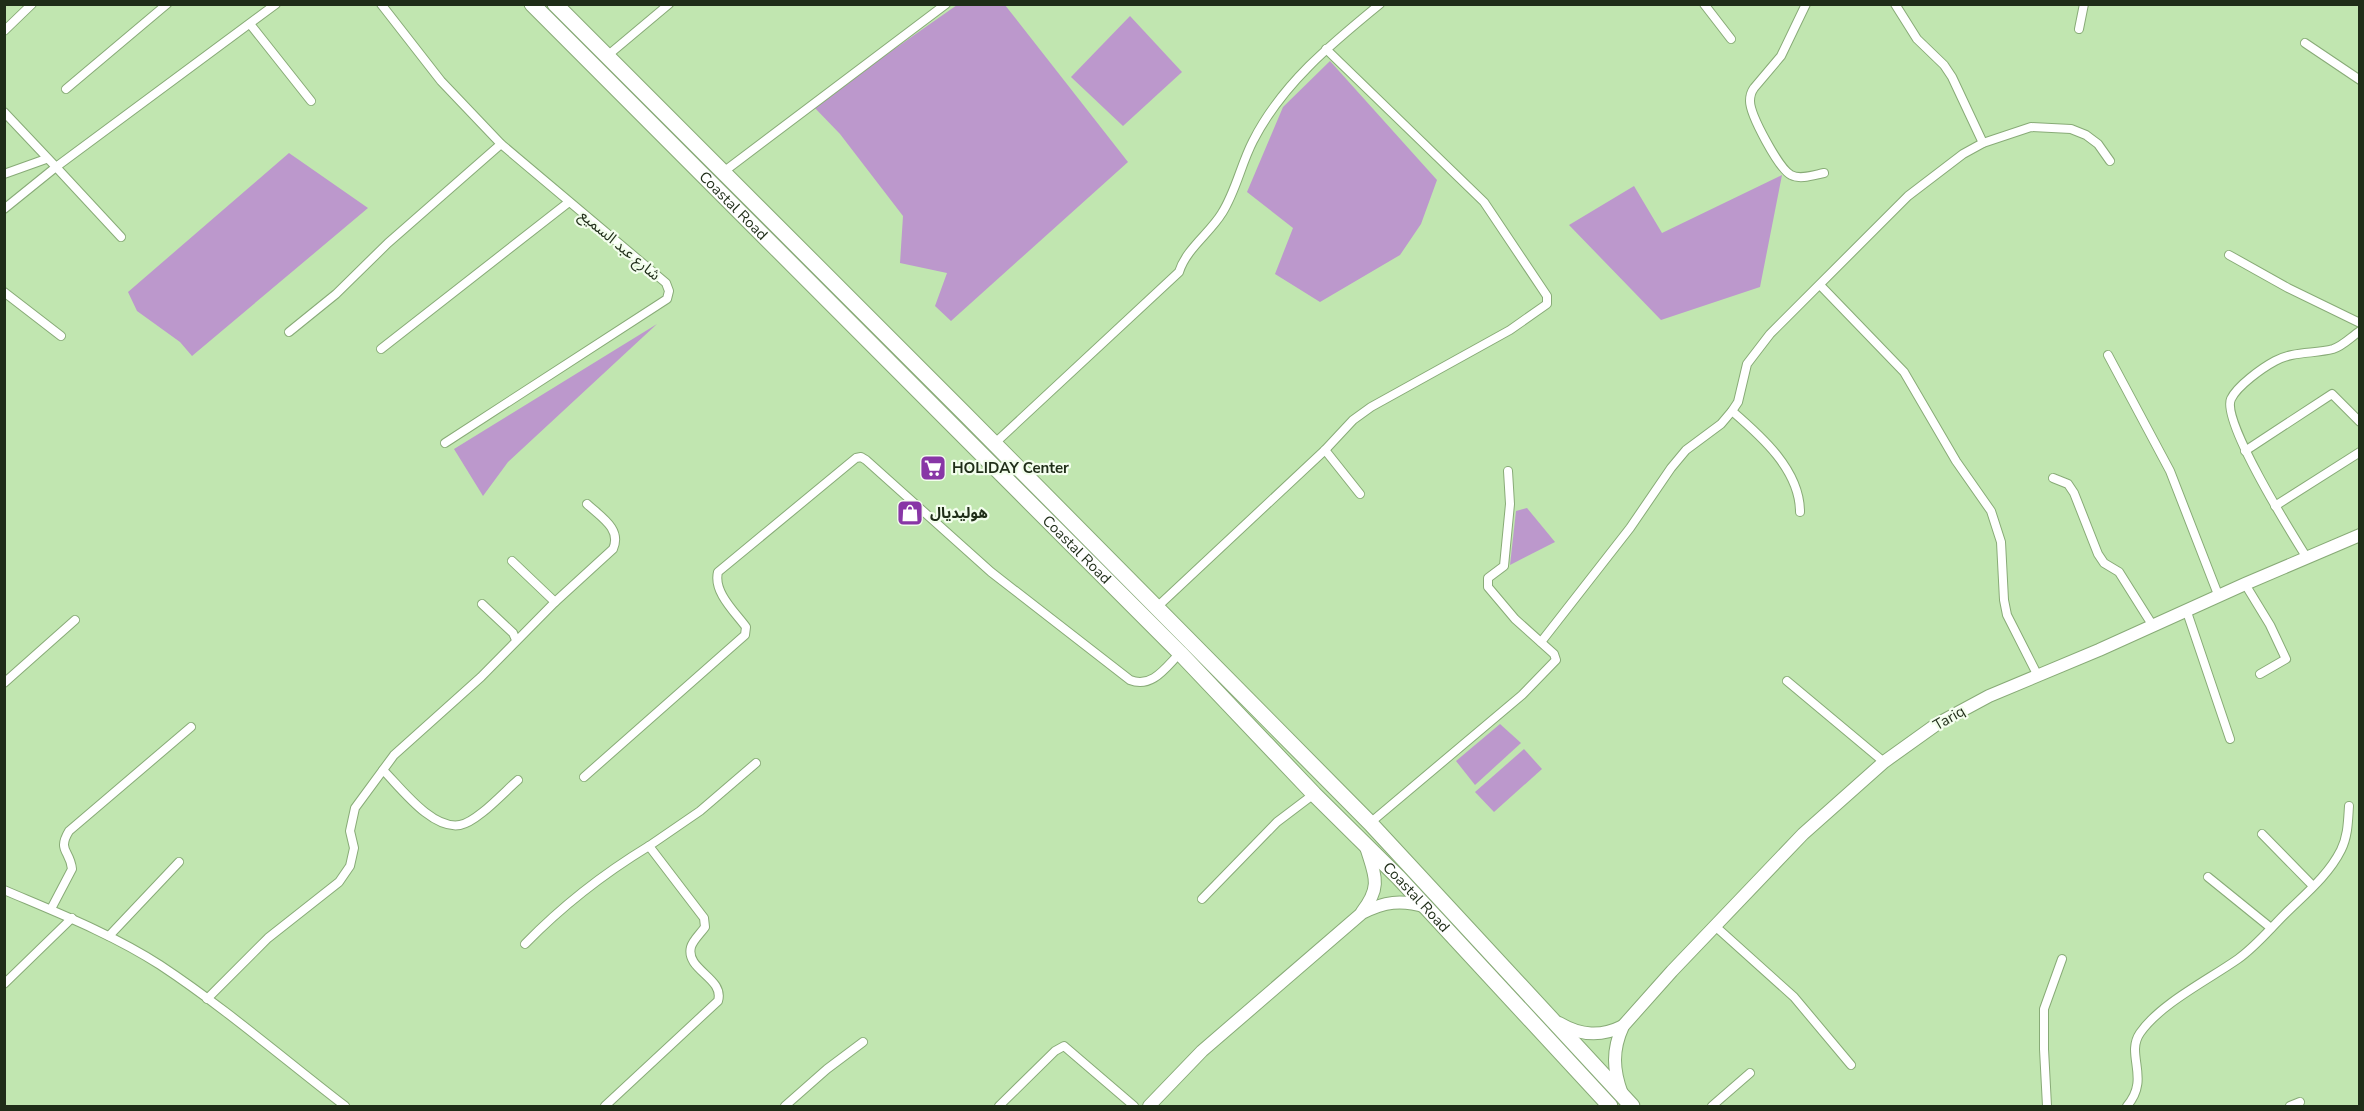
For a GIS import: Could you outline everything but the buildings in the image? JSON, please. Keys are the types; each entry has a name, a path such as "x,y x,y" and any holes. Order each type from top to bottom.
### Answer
{"highway":[{"name":"Coastal Road","path":"532,4 1180,653 1314,794 1426,907 1610,1107"},
{"name":"Coastal Road","path":"555,4 1370,823 1627,1101"}],"main road":[{"name":"Tariq","path":"1623,1026 1672,971 1803,834 1911,741 1958,711 2360,535"},
{"path":"1149,1107 1202,1051 1362,913 1377,883 1366,847"},
{"path":"1362,913 1392,902 1406,902 1426,907"},
{"path":"1551,1018 1571,1030 1592,1034 1614,1031 1623,1026"},
{"path":"1623,1026 1615,1048 1614,1059 1615,1071 1627,1101"}],"street":[{"path":"4,31 32,4"},
{"path":"66,89 167,4"},
{"path":"4,209 56,167 276,4"},
{"name":"شارع عبد السميع","path":"381,4 441,81 501,144 666,283 669,291 667,299 445,443"},
{"path":"607,56 669,4"},
{"path":"722,173 946,4"},
{"path":"994,444 1179,272 1186,257 1222,213 1253,140 1286,90 1326,49 1380,4"},
{"path":"1704,4 1731,39"},
{"path":"1806,4 1781,56 1750,94 1750,102 1752,115 1782,168 1792,176 1806,177 1824,173"},
{"path":"1895,4 1917,39 1944,65 1952,77 1983,143"},
{"path":"2079,29 2084,4"},
{"path":"250,24 311,101"},
{"path":"2305,43 2360,80"},
{"path":"1156,608 1353,420 1371,407 1510,330 1547,304 1547,296 1484,202 1326,49"},
{"path":"4,112 121,237"},
{"path":"1541,642 1630,528 1671,468 1686,450 1721,424 1732,411 1738,402 1742,377 1747,364 1770,334 1888,213 1908,196 1954,159 1983,143 2031,127 2071,129 2098,144 2110,161"},
{"path":"289,332 336,294 388,243 501,144"},
{"path":"4,174 46,159"},
{"path":"381,349 569,202"},
{"path":"2229,255 2288,288 2360,323"},
{"path":"1820,285 1904,372 1962,470 1991,511 2001,542 2007,615 2038,676"},
{"path":"4,292 61,336"},
{"path":"2307,558 2245,451 2229,406 2237,389 2275,361 2298,354 2335,348 2360,331"},
{"path":"2108,355 2170,471 2219,597"},
{"path":"2245,451 2332,394 2360,422"},
{"path":"1732,411 1762,438 1784,466 1798,493 1800,512"},
{"path":"1324,450 1360,494"},
{"path":"2275,506 2360,452"},
{"path":"584,777 745,634 746,627 718,589 716,581 718,572 856,458 866,460 991,572 1131,680 1141,683 1151,681 1180,653"},
{"path":"1370,823 1514,702 1553,664 1556,657 1499,602 1486,581 1503,566 1510,504 1508,471"},
{"path":"2053,478 2067,484 2074,493 2098,554 2104,563 2118,572 2153,626"},
{"path":"207,999 268,938 339,882 350,866 354,848 350,831 355,808 407,742 481,677 555,602 613,549 616,541 614,529 587,504"},
{"path":"512,561 555,602"},
{"path":"2245,584 2270,625 2286,659 2260,674"},
{"path":"482,604 513,633 516,640"},
{"path":"2187,612 2230,740"},
{"path":"4,683 75,620"},
{"path":"1787,681 1884,762"},
{"path":"51,909 72,868 64,850 63,841 69,831 191,727"},
{"path":"525,944 600,877 700,811 756,763"},
{"path":"383,770 430,817 444,824 460,825 476,817 518,780"},
{"path":"1202,899 1276,822 1314,794"},
{"path":"2127,1107 2138,1089 2135,1050 2141,1031 2166,1007 2239,958 2313,886 2333,864 2342,848 2348,831 2349,806"},
{"path":"2262,834 2313,886"},
{"path":"605,1107 710,1008 720,995 718,989 694,963 691,956 691,946 705,927 704,918 649,846"},
{"path":"109,936 179,862"},
{"path":"2208,877 2271,928"},
{"path":"4,890 72,918 159,965 207,999 345,1107"},
{"path":"4,984 72,918"},
{"path":"1715,926 1794,997 1851,1065"},
{"path":"2047,1107 2044,1009 2062,959"},
{"path":"785,1107 827,1069 863,1042"},
{"path":"999,1107 1055,1051 1064,1046 1134,1107"},
{"path":"1712,1107 1750,1073"},
{"path":"2290,1107 2300,1102"}],"shaded area":[{"path":"957,5 1005,5 1128,162 951,321 935,306 947,273 900,263 903,216 840,134 813,106"},
{"path":"1130,16 1182,72 1123,126 1071,77"},
{"path":"1330,61 1437,180 1421,224 1400,255 1320,302 1275,274 1293,228 1247,192 1283,107"},
{"path":"289,153 368,208 192,356 180,342 137,311 128,292"},
{"path":"1782,175 1760,287 1661,320 1569,225 1634,186 1662,233"},
{"path":"657,324 508,462 483,496 454,449"},
{"path":"1527,508 1555,542 1510,565 1516,511"},
{"path":"1500,724 1521,743 1475,785 1456,761"},
{"path":"1524,749 1542,769 1494,812 1475,792"}],"place":[{"name":"HOLIDAY Center","path":"933,468"},
{"name":"هوليديال","path":"910,513"}]}
